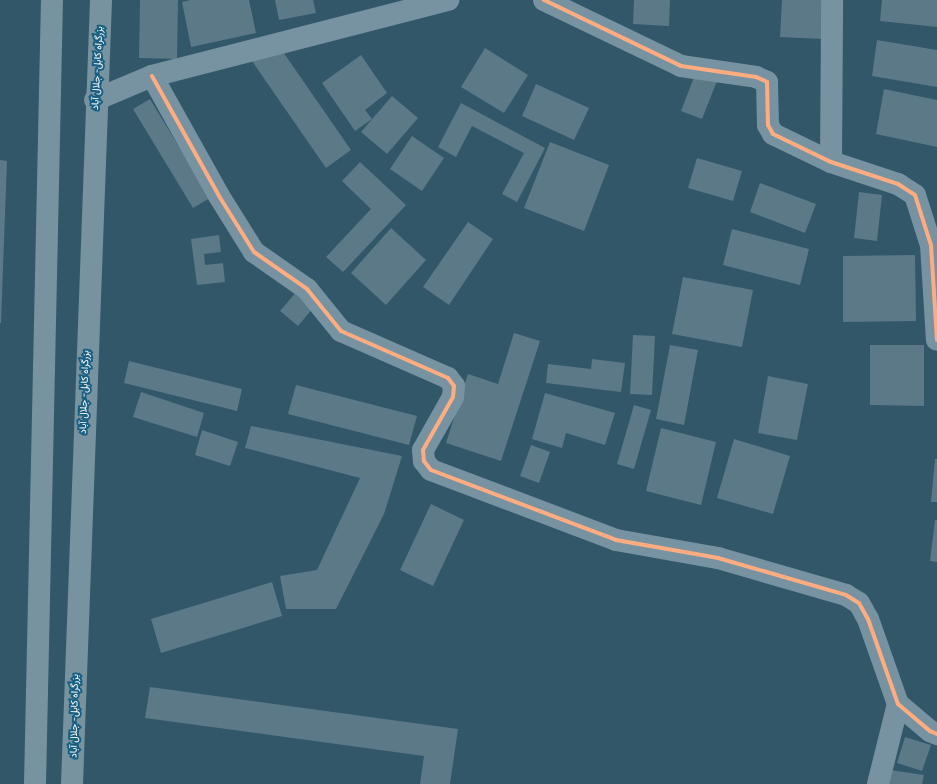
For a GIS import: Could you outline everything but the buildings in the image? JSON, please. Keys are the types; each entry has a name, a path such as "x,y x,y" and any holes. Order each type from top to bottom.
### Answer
{"highway":[{"path":"35,784 52,0"},
{"name":"بزرگراه کابل- جلال آباد","path":"72,784 95,100 101,0"}],"street":[{"path":"95,100 152,76 448,0"},
{"path":"544,0 681,66 756,77 767,82 768,124 772,134 831,162 898,184 915,195 930,245 937,340"},
{"path":"831,162 832,0"},
{"path":"152,76 218,196 254,252 307,289 341,331 448,378 454,386 453,397 423,450 424,461 431,470 616,540 718,558 846,595 859,603 868,619 898,704 930,731 937,734"},
{"path":"878,784 898,704"}],"cycle path":[{"path":"544,0 681,66 756,77 767,82 768,125 773,134 831,162 898,184 915,195 931,245 937,340"},
{"path":"152,76 219,196 254,252 307,289 341,331 448,378 454,386 453,397 423,450 424,461 431,470 616,540 718,558 846,595 859,603 868,619 898,704 930,731 937,734"}]}
